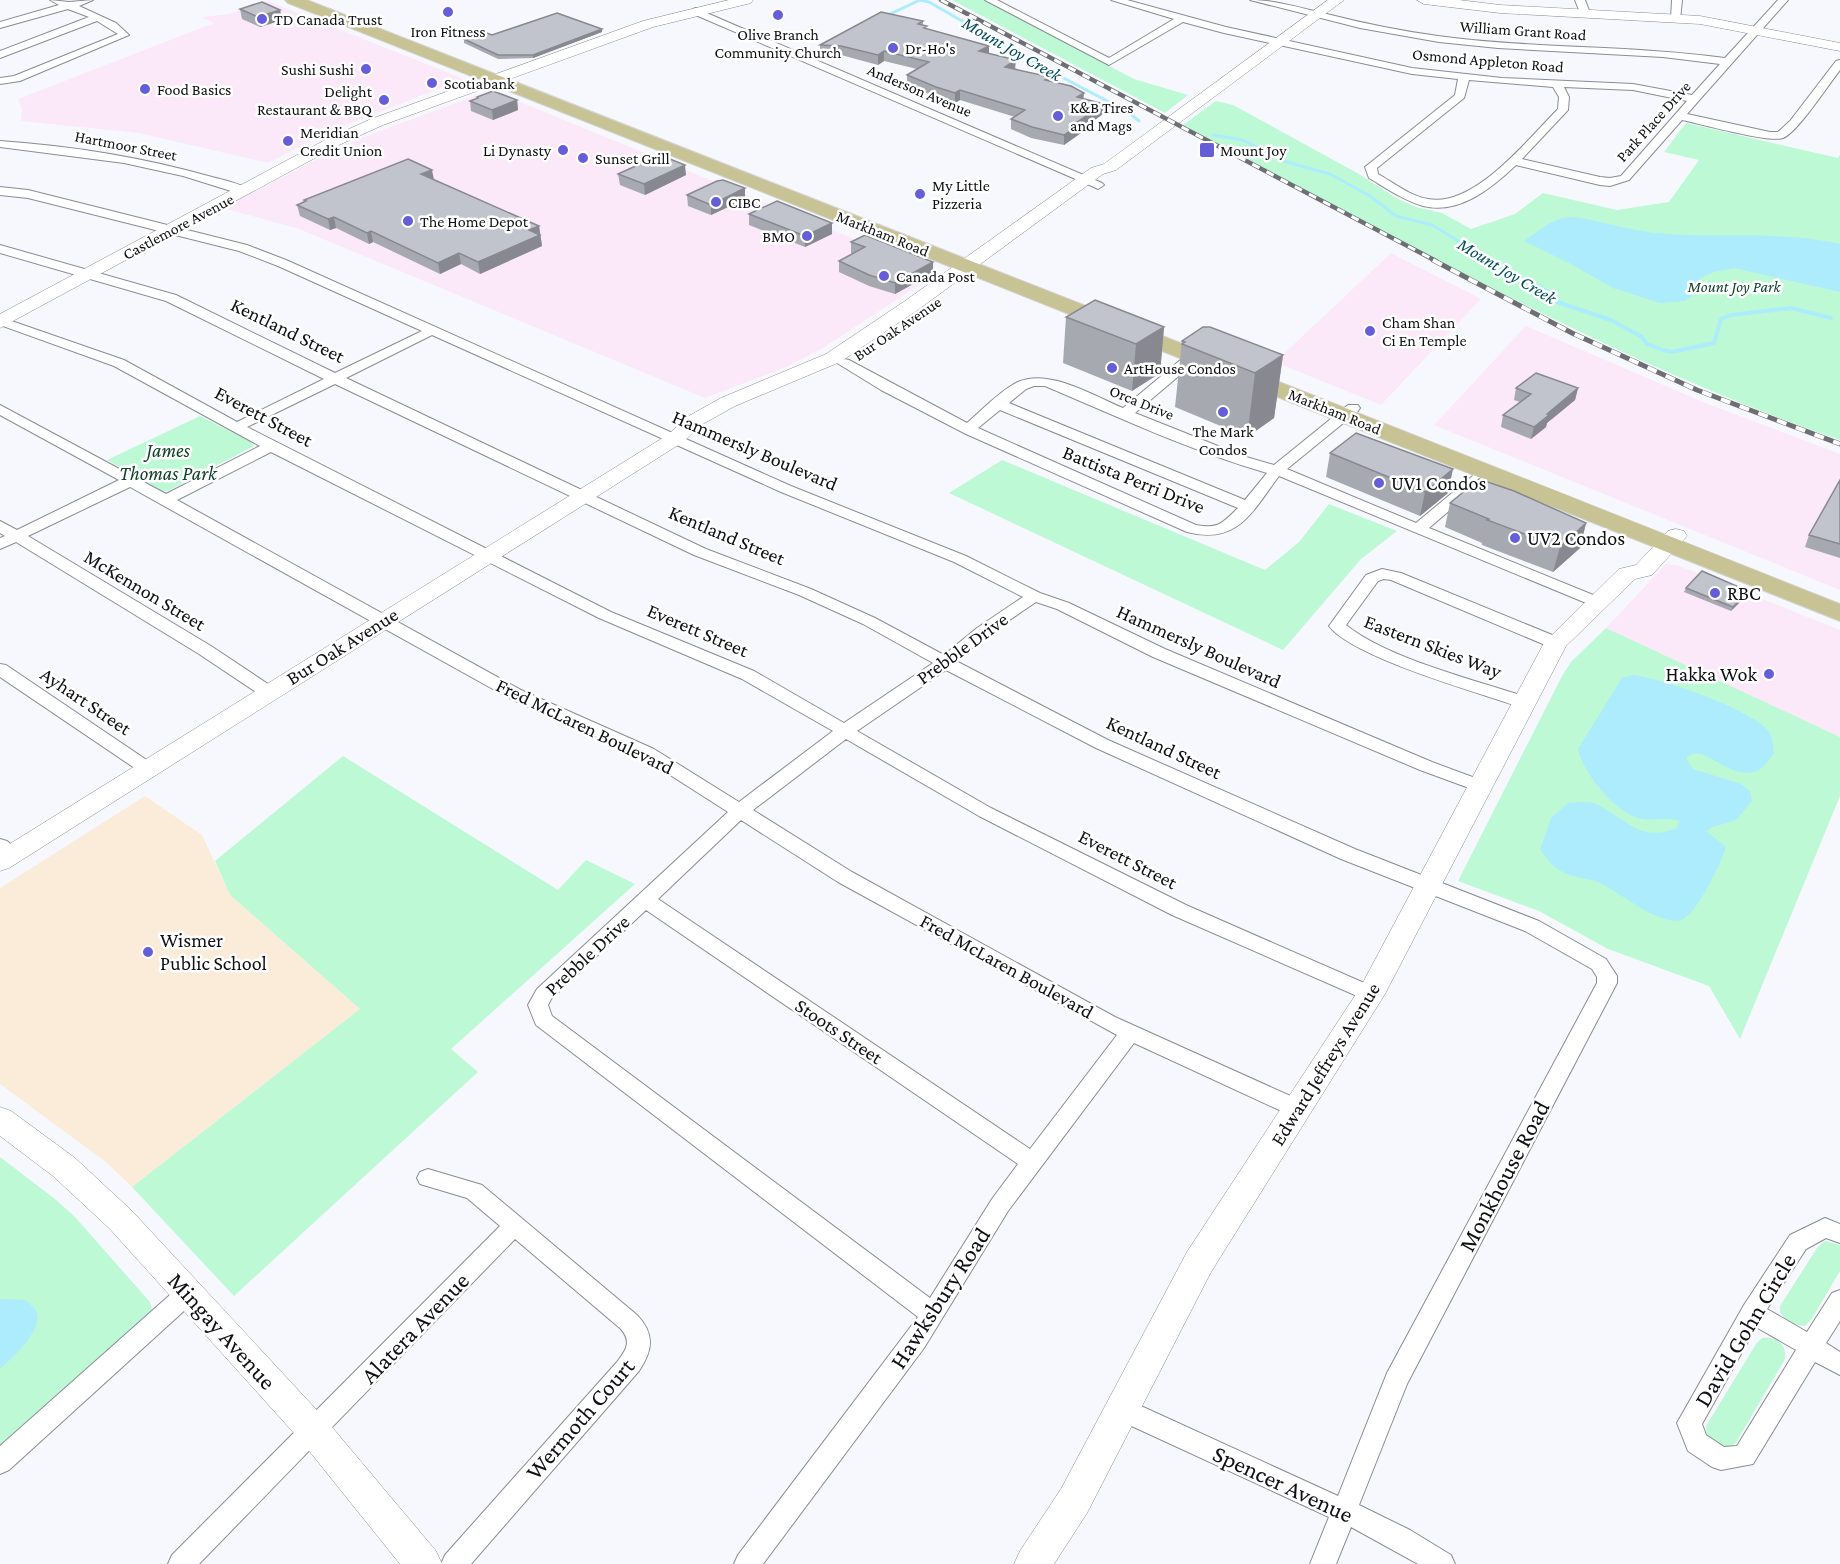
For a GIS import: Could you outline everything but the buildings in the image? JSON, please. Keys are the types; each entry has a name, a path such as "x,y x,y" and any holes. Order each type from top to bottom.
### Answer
{"main road":[{"name":"Markham Road","path":"293,0 500,79"},
{"name":"Markham Road","path":"309,0 739,175 976,265 1664,537 1840,613"},
{"name":"Markham Road","path":"976,265 1195,355 1348,411 1486,472 1840,600"}],"street":[{"path":"0,81 16,80 124,35 122,31 108,23 55,0"},
{"path":"0,25 88,0"},
{"name":"Castlemore Avenue","path":"0,321 356,132 500,79 576,55 612,37 648,24 746,0"},
{"path":"990,0 1109,62 1180,19"},
{"name":"Osmond Appleton Road","path":"1116,0 1180,19 1387,67 1464,78 1633,87 1694,99"},
{"name":"William Grant Road","path":"1255,0 1437,39 1671,53 1728,62"},
{"name":"Bur Oak Avenue","path":"4,854 148,769 488,556 680,435 694,421 728,402 833,358 976,265 1092,182 1113,175 1110,167 1337,0"},
{"path":"1424,0 1582,7 1757,30 1840,46"},
{"path":"1676,18 1677,0"},
{"name":"Park Place Drive","path":"1512,160 1600,181 1625,178 1783,0"},
{"name":"Anderson Avenue","path":"695,12 1092,182"},
{"path":"0,55 96,18"},
{"path":"1679,116 1770,135 1781,135 1794,123 1840,63"},
{"path":"1464,78 1460,96 1371,167 1373,176 1426,203 1455,203 1493,181 1563,110 1564,97 1557,83"},
{"name":"Hartmoor Street","path":"0,144 72,151 169,170 244,191"},
{"name":"Hammersly Boulevard","path":"0,190 28,194 172,229 259,253 611,412 680,435 786,489 960,559 1158,653 1426,766 1480,786"},
{"name":"Kentland Street","path":"0,249 171,298 700,552 837,606 1030,709 1143,763 1348,854 1427,886"},
{"name":"Bur Oak Avenue","path":"680,435 704,427 743,406 844,363 873,347 976,265"},
{"name":"Everett Street","path":"0,321 119,363 271,446 605,615 748,675 985,812 1179,910 1371,994"},
{"path":"237,427 433,330"},
{"path":"1124,414 1195,355"},
{"name":"Battista Perri Drive","path":"844,363 968,429 1049,468 1192,529 1211,532 1225,529 1248,507 1276,471 1348,411"},
{"name":"Orca Drive","path":"999,404 1022,386 1033,382 1047,382 1253,464 1300,477 1315,487 1598,602"},
{"path":"968,429 999,404 1248,507"},
{"name":"Fred McLaren Boulevard","path":"0,409 385,620 515,694 648,753 845,877 1069,1001 1298,1109"},
{"path":"165,500 271,446"},
{"path":"1418,529 1486,472"},
{"path":"8,540 130,481"},
{"name":"McKennon Street","path":"0,526 8,540 205,650 268,692"},
{"name":"Edward Jeffreys Avenue","path":"1033,1564 1074,1501 1199,1262 1371,994 1556,643 1627,574 1644,570 1664,537"},
{"name":"Eastern Skies Way","path":"1523,702 1396,658 1354,640 1342,633 1337,626 1372,578 1382,574 1395,576 1556,643"},
{"name":"Prebble Drive","path":"933,1315 543,1020 538,1005 544,994 740,811 846,730 944,663 983,632 1035,596"},
{"name":"Ayhart Street","path":"0,669 148,769"},
{"name":"Monkhouse Road","path":"1323,1564 1396,1381 1607,983 1607,976 1599,964 1548,934 1517,919 1427,886"},
{"name":"Stoots Street","path":"646,900 1032,1162"},
{"name":"Hawksbury Road","path":"747,1564 933,1315 1000,1205 1131,1032"},
{"name":"Mingay Avenue","path":"0,1119 89,1188 121,1220 314,1431 423,1564"},
{"name":"Wermoth Court","path":"428,1178 474,1191 629,1322 640,1338 640,1346 626,1370 454,1564"},
{"name":"Alatera Avenue","path":"181,1564 515,1225"},
{"name":"David Gohn Circle","path":"1840,1234 1825,1227 1798,1242 1752,1312 1689,1423 1697,1443 1721,1459 1744,1456 1840,1300"},
{"path":"0,1462 188,1293"},
{"path":"1752,1312 1840,1364"},
{"name":"Spencer Avenue","path":"1122,1409 1344,1511 1401,1539 1442,1564"}],"shaded area":[{"path":"268,1 464,79 328,132 268,163 139,133 21,121 22,109 18,99 214,23 202,17 229,14"},
{"path":"491,90 937,273 823,348 786,367 705,398 299,229 223,208 348,143"},
{"path":"1391,253 1481,299 1381,405 1275,362"},
{"path":"1526,326 1708,404 1840,454 1840,590 1434,425"},
{"path":"1666,564 1677,565 1840,630 1840,737 1606,628"},
{"name":"Wismer Public School","path":"145,796 202,835 230,895 360,1009 132,1187 107,1163 0,1084 0,888"}],"green space":[{"path":"952,0 984,0 1134,79 1188,95 1165,113"},
{"name":"Mount Joy Park","path":"1216,101 1233,105 1359,174 1398,199 1416,207 1442,213 1471,229 1515,214 1543,193 1617,210 1669,202 1699,160 1664,152 1686,123 1838,158 1840,155 1840,440 1670,373 1588,335 1425,253 1183,125"},
{"name":"James Thomas Park","path":"200,416 250,441 254,446 168,491 162,491 107,460"},
{"path":"1002,460 1265,570 1299,542 1329,504 1397,531 1361,559 1283,650 949,493"},
{"path":"1606,628 1840,737 1840,796 1740,1039 1709,986 1608,949 1539,911 1458,881 1562,676 1571,662"},
{"path":"343,756 558,890 586,860 635,884 451,1049 478,1072 234,1296 132,1187 360,1009 230,895 215,861"},
{"path":"0,1157 75,1217 150,1302 152,1310 0,1448"},
{"path":"1825,1241 1840,1245 1840,1271 1811,1320 1805,1326 1794,1324 1780,1312 1780,1306 1817,1248"},
{"path":"1762,1338 1777,1340 1781,1343 1785,1351 1784,1361 1735,1444 1720,1445 1707,1437 1706,1426 1756,1344"}],"water":[{"path":"1575,217 1655,233 1775,236 1840,244 1840,292 1734,268 1714,272 1700,278 1691,297 1684,301 1660,303 1613,288 1524,241 1548,224 1562,218"},
{"path":"1633,675 1664,682 1726,705 1760,723 1769,732 1772,740 1774,754 1757,771 1746,773 1736,771 1700,754 1693,754 1686,758 1693,769 1741,784 1750,791 1752,801 1736,820 1710,828 1707,832 1726,847 1701,899 1694,909 1681,920 1661,918 1607,886 1559,870 1540,850 1551,818 1568,803 1596,804 1643,831 1653,833 1677,828 1680,821 1638,818 1619,807 1593,780 1578,749 1622,678"},
{"path":"0,1299 26,1300 35,1310 38,1318 26,1343 0,1369"}],"waterway":[{"name":"Mount Joy Creek","path":"886,16 920,0 929,2 1037,64 1128,112 1139,121"},
{"name":"Mount Joy Creek","path":"1213,135 1243,140 1283,161 1330,174 1370,196 1396,216 1432,225 1491,261"},
{"name":"Mount Joy Creek","path":"1488,260 1549,292 1555,296 1557,302 1611,320 1642,337 1647,344 1672,352 1714,343 1721,319 1731,315 1791,308 1831,318"}],"railway":[{"path":"941,0 1436,261"},
{"path":"1433,260 1572,333 1697,390 1840,444"}],"place":[{"name":"Iron Fitness","path":"448,12"},
{"name":"Olive Branch Community Church","path":"778,15"},
{"name":"TD Canada Trust","path":"262,19"},
{"name":"Dr-Ho's","path":"893,48"},
{"name":"Sushi Sushi","path":"366,69"},
{"name":"Scotiabank","path":"432,83"},
{"name":"Food Basics","path":"145,89"},
{"name":"Delight Restaurant & BBQ","path":"384,100"},
{"name":"K&B Tires and Mags","path":"1058,116"},
{"name":"Meridian Credit Union","path":"288,141"},
{"name":"Li Dynasty","path":"563,150"},
{"name":"Mount Joy","path":"1207,150"},
{"name":"Sunset Grill","path":"583,158"},
{"name":"My Little Pizzeria","path":"920,194"},
{"name":"CIBC","path":"716,202"},
{"name":"The Home Depot","path":"408,221"},
{"name":"BMO","path":"807,236"},
{"name":"Canada Post","path":"884,276"},
{"name":"Cham Shan Ci En Temple","path":"1370,331"},
{"name":"ArtHouse Condos","path":"1112,368"},
{"name":"The Mark Condos","path":"1223,412"},
{"name":"UV1 Condos","path":"1379,483"},
{"name":"UV2 Condos","path":"1515,538"},
{"name":"RBC","path":"1715,593"},
{"name":"Hakka Wok","path":"1769,674"},
{"name":"Wismer Public School","path":"148,952"}]}
